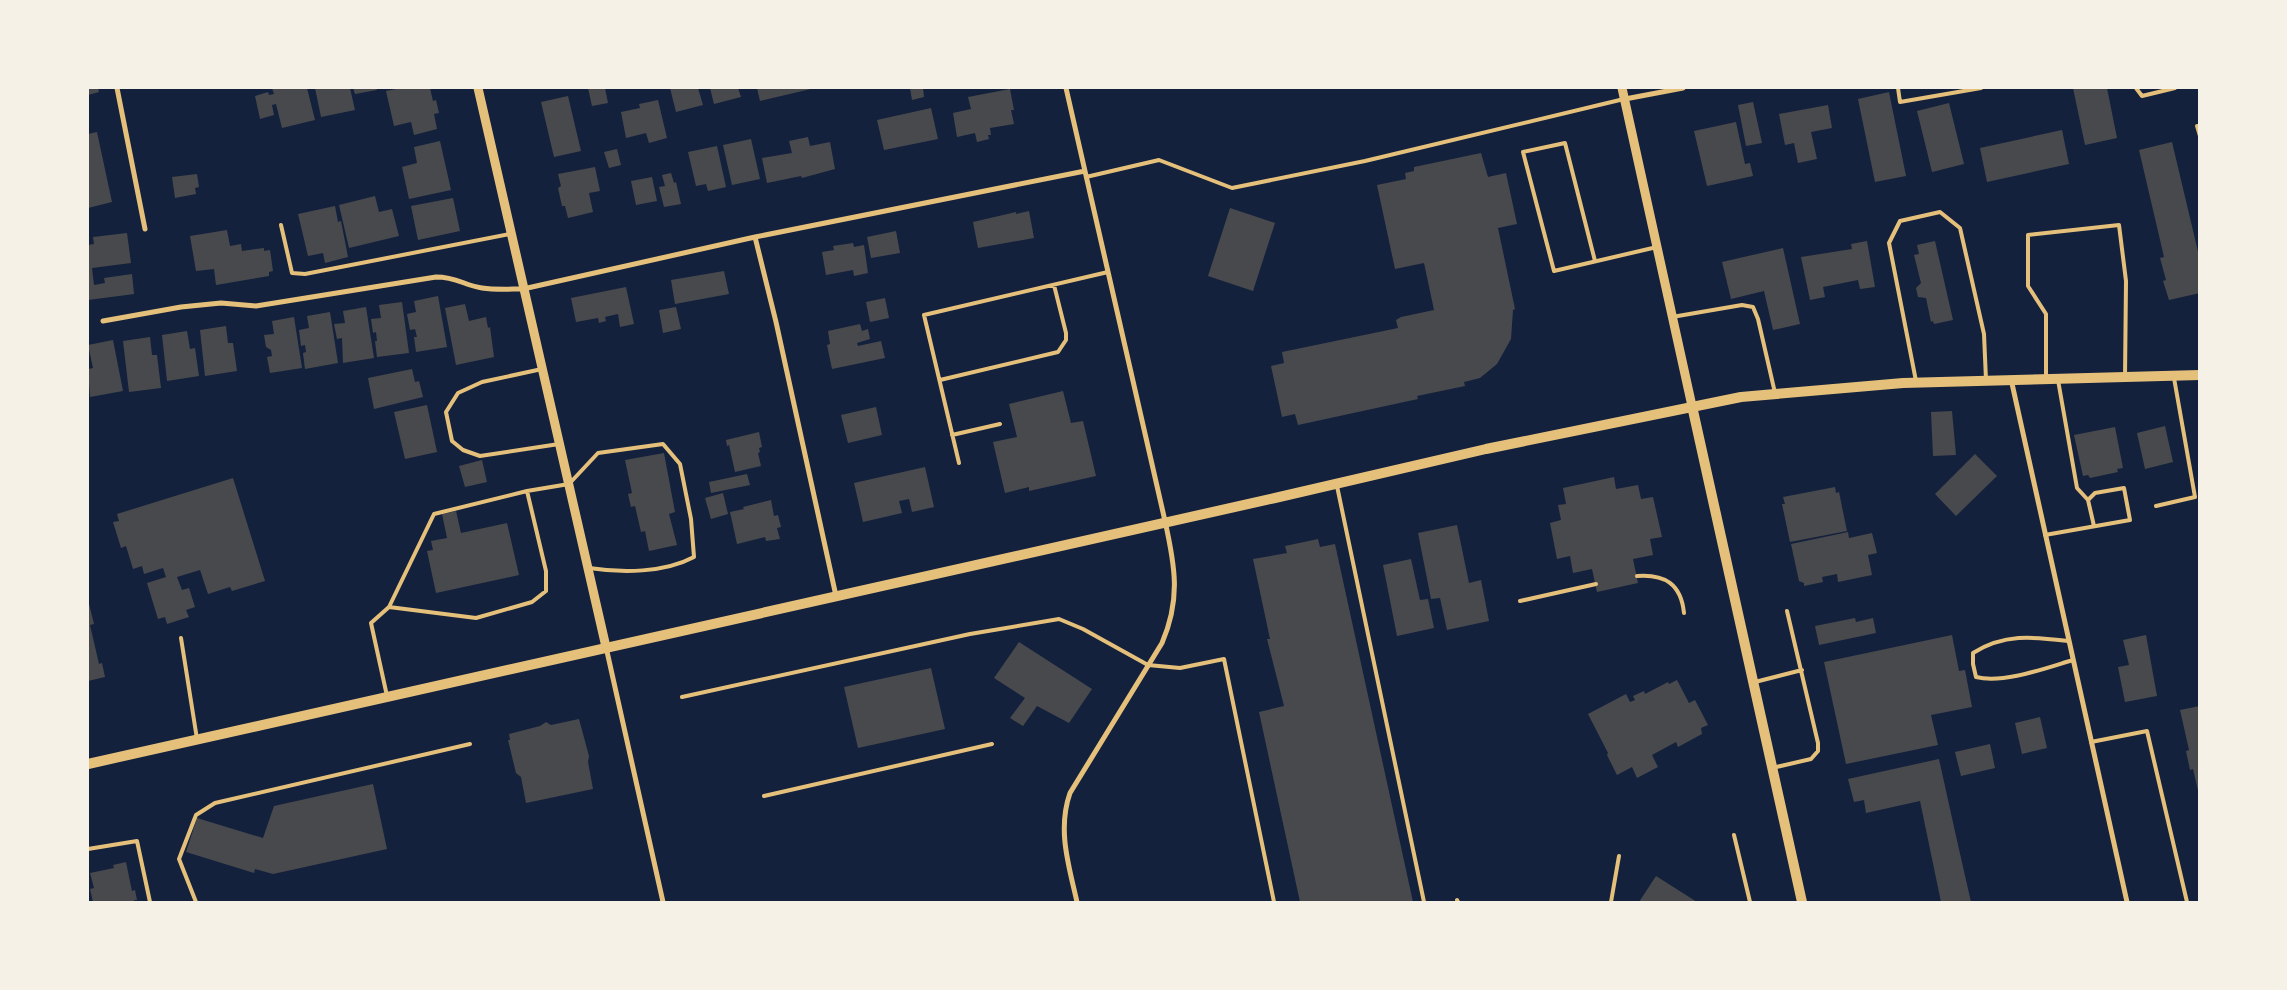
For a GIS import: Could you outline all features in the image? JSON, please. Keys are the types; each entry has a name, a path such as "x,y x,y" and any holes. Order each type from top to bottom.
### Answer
{"main road":[{"path":"88,764 1486,449 1741,396 1916,382 2200,375"},
{"path":"1692,406 1802,902"}],"street":[{"path":"117,88 145,230"},
{"path":"478,88 606,647 662,902"},
{"path":"1066,88 1175,570 1175,596 1167,632 1070,793 1064,809 1064,837 1077,902"},
{"path":"1622,88 1692,406"},
{"path":"1624,99 1683,88"},
{"path":"103,321 181,307 221,303 256,306 436,277 450,277 466,284 484,288 523,289 755,238 1085,171"},
{"path":"755,238 776,322 836,596"},
{"path":"2011,379 2127,902"}],"lane":[{"path":"1898,88 1900,102 1981,88"},
{"path":"2136,88 2142,96 2175,88"},
{"path":"1086,177 1160,160 1232,188 1365,161 1624,99"},
{"path":"2200,126 2197,126 2200,136"},
{"path":"1596,261 1566,143 1523,152 1554,271 1657,247"},
{"path":"1916,382 1889,243 1900,221 1940,212 1960,228 1984,334 1986,380"},
{"path":"281,225 292,273 305,274 510,234"},
{"path":"2046,378 2046,314 2028,286 2028,235 2119,226 2126,281 2125,377"},
{"path":"959,463 924,315 1108,272"},
{"path":"940,380 1058,352 1066,340 1066,332 1054,285"},
{"path":"1672,317 1742,305 1753,308 1758,319 1775,393"},
{"path":"542,369 482,382 458,393 446,412 452,441 463,450 480,456 560,444"},
{"path":"2156,506 2195,497 2173,376"},
{"path":"2058,378 2077,488 2088,500 2094,526"},
{"path":"952,435 1000,424"},
{"path":"387,696 371,623 388,607 434,514 527,491 568,484 598,453 663,444 680,464 691,519 694,557 683,563 649,569 610,571 588,568"},
{"path":"1336,484 1424,902"},
{"path":"2045,535 2130,520 2124,488 2095,493 2088,500"},
{"path":"388,607 476,618 532,602 546,591 546,571 527,491"},
{"path":"1637,576 1663,578 1675,586 1683,602 1684,613"},
{"path":"1520,601 1596,584"},
{"path":"1772,768 1811,759 1818,751 1818,743 1802,670 1787,611"},
{"path":"682,696 970,634 1059,619 1083,629 1148,665 1180,668 1224,659 1274,902"},
{"path":"2069,641 2030,636 1997,641 1973,653 1973,664 1976,678 1990,680 2073,660"},
{"path":"181,638 197,739"},
{"path":"1753,682 1802,670"},
{"path":"2091,742 2147,731 2187,902"},
{"path":"196,902 180,859 196,815 215,803 470,744"},
{"path":"764,796 992,744"},
{"path":"1734,835 1750,902"},
{"path":"88,849 137,841 150,902"},
{"path":"1611,902 1619,856"}],"building":[{"path":"88,88 98,88 99,92 88,95"},
{"path":"272,88 307,88 315,120 282,128 276,104 272,105 274,115 260,119 255,96 268,92 269,95 274,94"},
{"path":"315,88 350,88 355,110 321,117"},
{"path":"353,88 376,88 377,90 355,94"},
{"path":"401,88 430,88 433,101 436,100 439,113 434,114 437,129 414,135 411,122 394,126 386,91"},
{"path":"588,88 605,88 608,103 592,106"},
{"path":"670,88 698,88 703,105 676,112"},
{"path":"710,88 738,88 741,97 714,104"},
{"path":"757,88 815,88 760,101"},
{"path":"910,88 923,88 924,97 912,100"},
{"path":"2073,88 2107,88 2117,138 2085,145"},
{"path":"1010,89 1014,110 1011,110 1014,124 990,128 991,135 988,135 989,139 977,142 975,133 957,137 953,113 971,109 968,97"},
{"path":"1889,92 1906,176 1875,182 1858,99"},
{"path":"568,96 581,151 554,157 541,102"},
{"path":"658,100 667,138 649,143 646,133 626,138 621,112 640,108 639,104"},
{"path":"1753,102 1762,143 1746,146 1738,105"},
{"path":"1949,103 1964,164 1932,172 1917,111"},
{"path":"1828,105 1832,128 1811,132 1817,159 1798,163 1794,143 1785,145 1779,114"},
{"path":"931,108 938,139 884,150 877,120"},
{"path":"1736,122 1745,164 1750,163 1753,176 1707,186 1694,131"},
{"path":"2062,130 2069,164 1987,182 1980,148"},
{"path":"97,132 112,202 88,208 88,134"},
{"path":"808,137 810,146 830,142 835,169 802,178 801,176 767,183 762,158 792,153 789,141"},
{"path":"751,139 760,179 732,185 723,145"},
{"path":"440,141 451,190 409,199 402,167 417,163 414,147"},
{"path":"2172,142 2200,260 2200,293 2169,300 2163,281 2166,280 2160,258 2164,257 2139,150"},
{"path":"717,146 726,187 708,191 706,184 696,186 688,152"},
{"path":"617,149 621,165 609,168 604,152"},
{"path":"1481,153 1488,177 1506,173 1517,224 1498,228 1515,309 1513,310 1511,339 1497,364 1480,378 1464,382 1465,386 1417,396 1418,399 1298,425 1295,414 1282,417 1271,366 1284,363 1282,352 1398,328 1396,320 1401,317 1434,310 1424,263 1395,269 1377,185 1406,179 1405,173 1414,171 1414,167"},
{"path":"595,167 600,191 589,193 593,212 568,218 565,206 562,206 558,188 561,186 558,174"},
{"path":"671,173 674,183 676,182 681,204 664,207 659,187 665,186 662,175"},
{"path":"197,174 199,187 195,188 196,194 175,198 172,177"},
{"path":"652,177 657,201 636,205 631,181"},
{"path":"375,196 379,212 392,209 399,236 349,248 339,205"},
{"path":"453,198 460,231 418,240 411,206"},
{"path":"335,206 338,222 341,221 348,257 325,263 323,253 308,256 298,214"},
{"path":"1230,208 1275,223 1253,291 1208,276"},
{"path":"1029,211 1034,238 978,248 973,222 1016,212 1016,214"},
{"path":"227,230 230,246 241,244 242,251 264,248 264,251 270,250 273,271 269,272 269,276 216,285 214,269 196,271 190,236"},
{"path":"896,231 900,253 871,258 867,237"},
{"path":"127,233 131,263 92,268 94,285 105,283 104,278 132,274 134,294 88,300 88,245 94,244 93,237"},
{"path":"1867,241 1875,287 1860,289 1858,280 1823,287 1825,297 1810,300 1801,257 1852,249 1851,244"},
{"path":"1935,241 1953,320 1934,324 1933,321 1931,322 1926,298 1918,297 1916,288 1921,283 1914,255 1919,254 1917,245"},
{"path":"853,243 854,247 864,245 868,273 854,276 853,270 826,275 822,252 834,250 833,246"},
{"path":"1783,248 1800,324 1773,330 1764,291 1731,299 1722,262"},
{"path":"724,271 729,294 675,304 671,280"},
{"path":"626,287 634,324 620,327 618,314 605,317 606,321 599,323 598,318 576,322 571,298"},
{"path":"438,296 447,347 416,352 414,337 417,337 415,329 410,330 407,314 416,312 414,301"},
{"path":"885,298 889,318 870,322 866,302"},
{"path":"402,302 409,353 377,357 376,332 373,333 371,319 381,318 379,305"},
{"path":"465,304 469,321 486,317 488,328 490,327 494,357 456,365 445,308"},
{"path":"366,307 374,358 343,363 342,338 337,339 334,324 345,323 343,311"},
{"path":"676,307 681,329 663,333 659,310"},
{"path":"330,312 338,363 305,369 303,353 306,352 305,345 301,346 299,330 309,328 307,316"},
{"path":"294,317 302,368 270,373 267,357 272,356 271,350 266,347 264,335 274,334 272,321"},
{"path":"860,324 862,331 868,329 870,339 857,343 858,346 881,341 885,358 832,369 827,345 830,344 828,331"},
{"path":"226,326 228,343 233,343 237,371 205,376 200,330"},
{"path":"187,331 190,349 195,348 199,376 167,381 162,335"},
{"path":"150,337 152,355 157,355 161,388 129,392 123,341"},
{"path":"113,340 123,391 90,397 88,369 93,368 88,345"},
{"path":"412,369 415,382 419,381 423,397 374,409 368,378"},
{"path":"1063,391 1071,423 1083,421 1096,476 1029,491 1029,487 1005,493 993,442 1017,437 1009,404"},
{"path":"427,405 437,452 405,459 394,412"},
{"path":"876,407 882,435 848,443 841,415"},
{"path":"1952,411 1956,455 1933,456 1931,412"},
{"path":"2165,426 2173,462 2145,469 2137,433"},
{"path":"2115,427 2123,468 2117,469 2118,472 2090,478 2088,475 2083,476 2074,435"},
{"path":"759,432 762,447 759,448 760,452 758,453 761,466 735,472 729,445 727,446 726,440"},
{"path":"664,453 675,512 669,514 677,545 649,551 645,531 641,532 635,506 631,507 628,494 632,493 625,460"},
{"path":"1975,454 1997,476 1956,516 1935,494"},
{"path":"482,460 487,482 465,487 459,466"},
{"path":"925,467 934,507 912,512 909,499 899,501 902,513 863,522 854,483"},
{"path":"747,474 750,485 711,493 709,482"},
{"path":"1614,477 1616,489 1638,485 1641,499 1653,497 1662,537 1650,539 1653,555 1633,559 1638,583 1597,592 1592,569 1573,573 1570,556 1557,559 1550,523 1561,520 1558,505 1566,504 1563,488"},
{"path":"233,478 265,581 232,591 230,587 208,594 200,570 177,577 182,590 189,588 195,607 186,610 189,617 167,624 165,617 158,619 147,583 166,577 163,568 144,574 142,566 133,569 126,546 121,548 113,522 119,521 117,514"},
{"path":"1835,487 1836,493 1839,492 1847,531 1790,542 1782,504 1785,504 1783,497"},
{"path":"723,493 728,514 711,519 705,498"},
{"path":"771,500 774,516 778,515 781,527 777,528 780,539 766,541 765,537 737,544 730,512"},
{"path":"456,511 461,533 507,523 519,575 436,593 427,551 433,550 431,541 447,538 442,514"},
{"path":"1457,525 1469,583 1481,580 1489,621 1447,630 1440,598 1431,599 1418,533"},
{"path":"1848,532 1849,538 1872,533 1877,553 1868,555 1872,575 1838,582 1837,574 1822,577 1823,582 1804,586 1804,583 1799,581 1791,544"},
{"path":"1318,539 1320,547 1335,544 1413,902 1300,902 1259,712 1284,706 1267,639 1270,639 1253,559 1287,553 1285,546"},
{"path":"1411,559 1420,600 1428,599 1434,628 1397,636 1383,565"},
{"path":"88,600 94,624 90,625 99,664 102,663 105,677 88,681"},
{"path":"1855,618 1856,622 1873,618 1876,633 1819,645 1815,626"},
{"path":"1952,635 1959,671 1965,670 1972,707 1931,715 1938,745 1846,764 1824,662"},
{"path":"2146,635 2157,696 2125,702 2118,667 2129,665 2123,640"},
{"path":"1019,642 1092,689 1069,723 1037,706 1023,726 1010,718 1025,698 994,678"},
{"path":"931,668 945,729 858,748 844,687"},
{"path":"1677,680 1689,703 1695,700 1708,725 1701,728 1702,734 1678,747 1676,742 1652,755 1658,767 1637,778 1632,767 1617,775 1588,714 1626,694 1630,702 1635,700 1633,696 1644,691 1645,694 1668,682 1669,684"},
{"path":"2200,706 2199,795 2193,769 2190,770 2186,751 2189,750 2180,710"},
{"path":"2040,717 2047,748 2022,754 2015,723"},
{"path":"579,719 589,756 588,762 593,789 526,803 521,777 516,773 508,740 510,740 509,734 540,726 546,722 551,725"},
{"path":"1990,744 1995,768 1961,776 1955,752"},
{"path":"1939,759 1971,902 1941,902 1920,801 1866,813 1864,800 1854,802 1848,779"},
{"path":"373,784 387,849 273,874 255,869 254,873 186,852 197,818 263,838 274,806"},
{"path":"126,862 132,891 135,890 137,900 134,900 135,902 93,902 90,889 94,888 90,873 114,868 113,865"},
{"path":"1656,876 1697,902 1639,902"}]}
